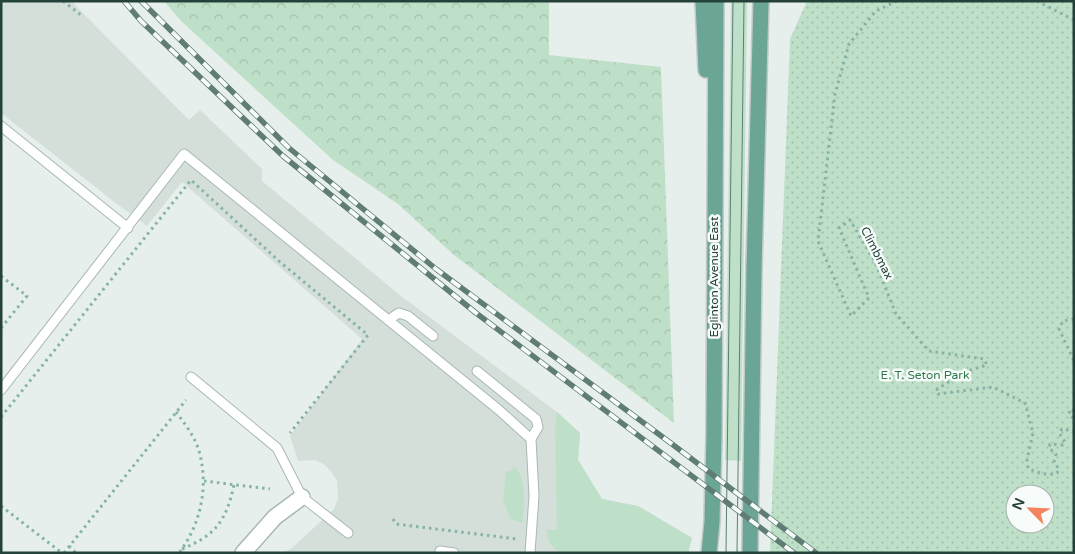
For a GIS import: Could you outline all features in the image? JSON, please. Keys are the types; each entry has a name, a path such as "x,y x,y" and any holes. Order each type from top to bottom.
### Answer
{"main road":[{"path":"703,1 706,65 715,146"},
{"name":"Eglinton Avenue East","path":"709,553 712,522 714,436 716,1"},
{"path":"750,553 754,268 761,1"}],"street":[{"path":"243,553 275,517 302,497"}],"lane":[{"path":"1,126 128,228"},
{"path":"1,390 184,154 499,410 531,439"},
{"path":"388,320 399,313 408,316 433,336"},
{"path":"477,371 536,419 538,426 531,439 534,496 530,553"},
{"path":"191,377 277,448 302,497 348,533"},
{"path":"440,551 454,553"}],"path":[{"path":"64,1 81,14"},
{"name":"Climbmax","path":"897,1 876,11 849,44 835,94 818,240 851,316 869,298 839,228 850,220 875,262 896,314 929,351 984,359 987,365 964,372 936,390 938,394 993,387 1026,403 1033,433 1027,460 1028,468 1037,473 1058,473 1059,470 1054,462 1056,454 1049,448 1050,444 1063,445 1065,442 1059,432 1062,429 1074,431"},
{"path":"1037,1 1074,20"},
{"path":"1,417 191,180 280,262 368,335 290,433"},
{"path":"1,276 27,296 1,328"},
{"path":"1074,319 1063,321 1059,329 1074,361"},
{"path":"1,506 63,553 186,400"},
{"path":"1074,411 1070,409 1069,414 1074,419"},
{"path":"176,412 189,429 199,451 204,481 200,514 188,541 180,551"},
{"path":"204,481 270,489"},
{"path":"180,551 203,540 219,525 230,502 234,484"},
{"path":"393,519 396,524 517,539"},
{"path":"69,546 76,553"}],"shaded area":[{"path":"1,1 71,1 189,120 200,110 262,169 262,181 401,296 557,412 580,433 578,460 602,499 638,506 692,538 688,553 283,553 292,548 334,509 338,499 337,480 331,472 325,465 315,460 298,461 290,436 362,339 182,182 147,226 1,113"}],"green space":[{"path":"164,1 549,1 549,55 661,67 674,423 454,255 398,204 333,160 181,21"},
{"path":"731,1 747,1 741,461 725,460"},
{"name":"E. T. Seton Park","path":"807,1 1074,1 1074,553 770,553 790,39"},
{"path":"557,412 580,433 578,460 602,499 638,506 692,538 688,553 560,553 550,544 546,530 557,530 555,428"},
{"path":"514,466 523,485 523,523 510,519 503,499 506,471 511,471"}],"tram line":[{"path":"726,553 733,1"},
{"path":"737,553 744,1"}],"railway":[{"path":"124,1 141,21 283,156 476,313 794,553"},
{"path":"141,1 289,148 436,269 816,553"}]}
